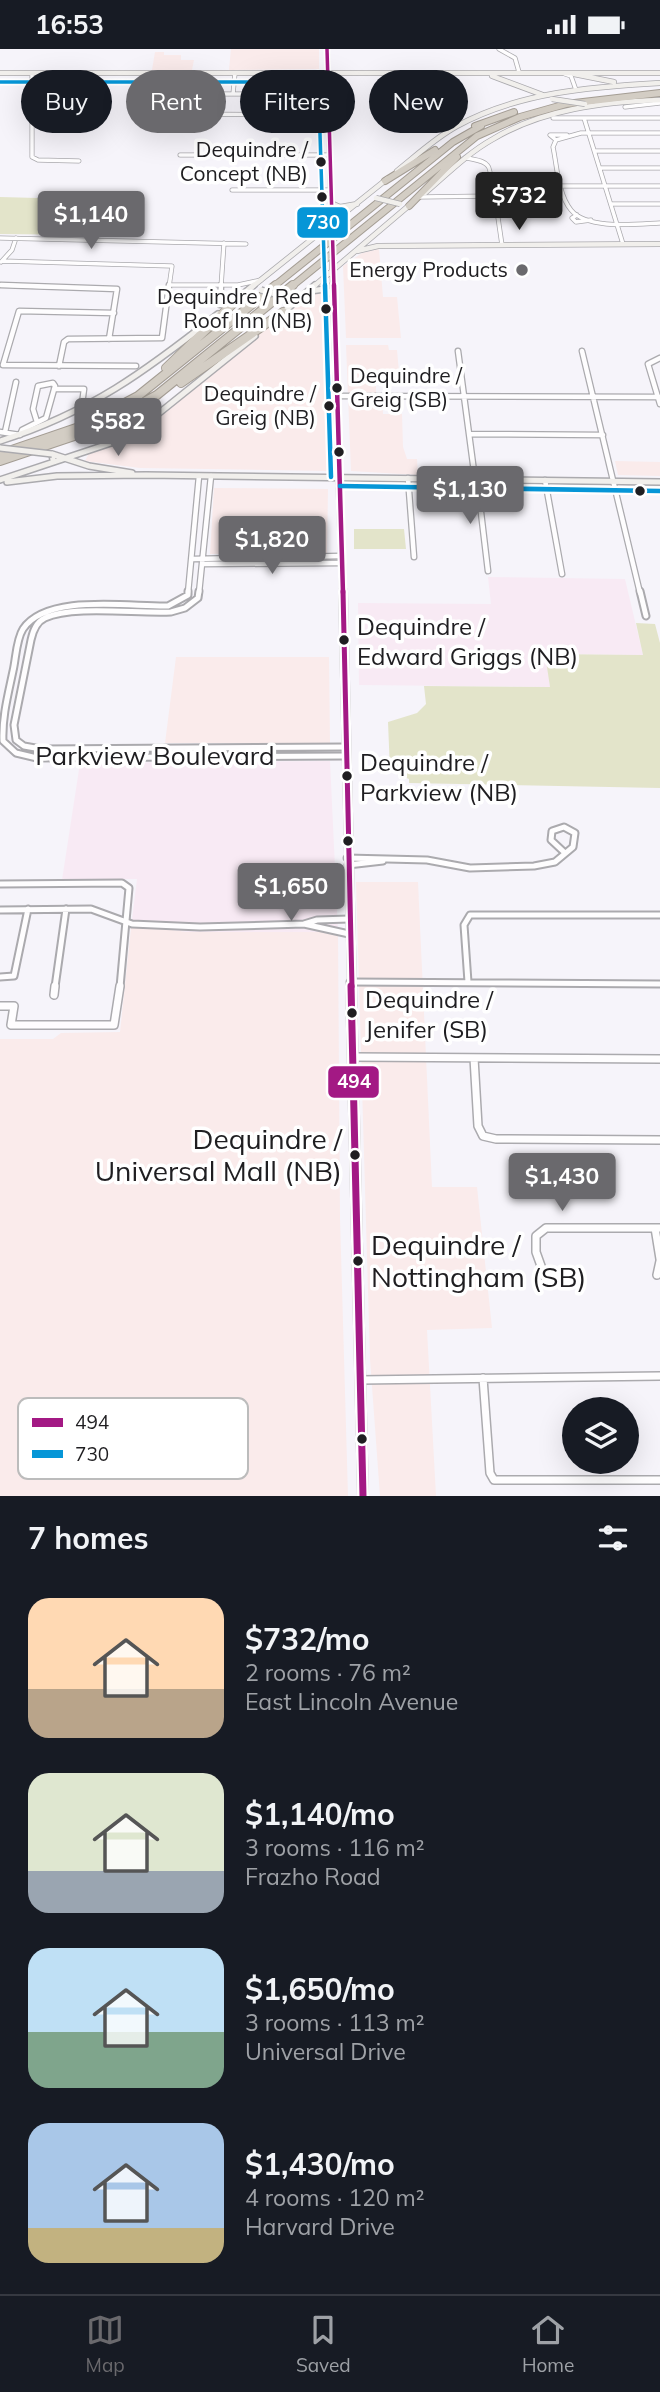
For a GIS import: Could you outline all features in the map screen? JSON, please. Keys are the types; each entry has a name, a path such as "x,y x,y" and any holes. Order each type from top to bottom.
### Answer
{"highway":[{"path":"385,181 470,128 514,115 577,102 660,91"},
{"path":"406,208 470,144 514,115"},
{"path":"126,413 173,383 461,146 514,115"},
{"path":"0,454 53,437 96,419 157,383 453,142 485,124 514,115"},
{"path":"96,419 161,373 241,296"},
{"path":"0,461 69,439 143,407 172,390 283,312"}],"main road":[{"path":"327,49 327,70"},
{"path":"519,72 521,86"},
{"path":"568,72 605,82 660,83"},
{"path":"0,73 21,73"},
{"path":"226,73 240,73"},
{"path":"468,73 660,73"},
{"path":"468,74 495,77 552,99 585,104 660,101"},
{"path":"0,440 68,417 115,393 457,126 492,111 545,96 576,90 660,83"},
{"path":"0,482 89,451 127,435 156,418 354,251 494,138 526,123 613,103"},
{"path":"329,133 340,477 363,1496"},
{"path":"367,196 406,208"},
{"path":"331,203 340,207 358,204"},
{"path":"368,240 378,246"},
{"path":"354,251 378,246 660,244"},
{"path":"252,288 296,300"},
{"path":"305,292 324,289 334,296"},
{"path":"0,448 52,454 84,464 146,475"},
{"path":"84,464 82,457 89,451"},
{"path":"50,464 52,454"},
{"path":"0,482 57,476 146,475 660,482"}],"street":[{"path":"499,49 515,58 519,72"},
{"path":"558,72 568,74 576,90"},
{"path":"233,94 235,73"},
{"path":"226,94 240,94"},
{"path":"625,107 660,101"},
{"path":"553,118 660,117"},
{"path":"584,118 623,244"},
{"path":"32,133 32,157 38,160 79,161"},
{"path":"556,140 550,135 660,133"},
{"path":"567,135 556,140 553,147 569,207 577,215 572,218 576,222 591,220 660,223"},
{"path":"595,151 660,151"},
{"path":"180,155 330,155"},
{"path":"467,158 484,162 491,167 494,182 492,197 502,245"},
{"path":"600,168 660,168"},
{"path":"543,186 660,186"},
{"path":"232,190 331,190"},
{"path":"420,197 492,197"},
{"path":"611,204 660,204"},
{"path":"0,238 246,244"},
{"path":"1,262 16,239"},
{"path":"220,305 224,243"},
{"path":"1,262 172,266 161,338 68,339 64,342 59,366"},
{"path":"238,285 263,279"},
{"path":"0,285 117,289 109,339"},
{"path":"170,285 238,285 252,288"},
{"path":"114,313 19,311 2,365 136,366"},
{"path":"458,351 488,571"},
{"path":"582,351 646,616"},
{"path":"660,358 648,364 660,404"},
{"path":"16,382 2,432 20,435 22,430 47,417 53,386"},
{"path":"37,422 33,409 38,386 84,389 82,404"},
{"path":"337,396 659,397"},
{"path":"470,434 603,435"},
{"path":"199,476 190,586 201,587"},
{"path":"20,640 31,640 36,626 47,617 181,610 196,600 201,587 211,476"},
{"path":"408,478 414,557"},
{"path":"545,480 562,574"},
{"path":"197,510 208,510"},
{"path":"197,521 207,520"},
{"path":"192,559 341,560"},
{"path":"191,576 202,576"},
{"name":"Parkview Boulevard","path":"190,586 188,595 177,603 58,607 38,614 26,623 2,725 3,741 12,751 24,756 220,757 345,752"},
{"path":"141,614 143,606"},
{"path":"79,614 81,607"},
{"name":"Parkview Boulevard","path":"31,640 14,725 16,740 29,748 220,748 345,752"},
{"path":"16,657 22,658 25,668"},
{"path":"11,681 23,681"},
{"path":"2,725 14,725"},
{"path":"220,748 220,757"},
{"path":"122,757 123,749"},
{"path":"347,862 371,865 389,859 434,861 470,868 549,864 560,860 573,847 576,835 570,829 559,827 551,834 551,840 565,853"},
{"path":"0,884 125,883 129,888 117,1018 114,1025 11,1025 14,1006 0,1006"},
{"path":"0,977 14,976 28,909"},
{"path":"54,995 66,909"},
{"path":"0,910 91,909 127,922 200,927 304,924 317,920 349,919"},
{"path":"468,982 464,925 470,915 660,915"},
{"path":"304,924 316,928 333,928 349,934"},
{"path":"350,982 660,984"},
{"path":"352,1057 660,1059"},
{"path":"474,1058 478,1126 483,1136 496,1139 660,1140"},
{"path":"545,1277 535,1243 539,1232 546,1228 658,1228 660,1260 657,1275"},
{"path":"360,1380 660,1376"},
{"path":"483,1378 490,1473 494,1480 660,1480"}],"shaded area":[{"path":"231,49 319,49 319,69 229,70"},
{"path":"155,52 181,55 181,60 194,60 192,70 152,70"},
{"path":"379,249 383,297 397,297 401,338 346,338 343,266 362,253"},
{"path":"323,290 327,471 140,468 85,461 89,453 148,425 162,415 306,295"},
{"path":"346,345 388,345 389,350 397,350 400,383 376,383 376,393 382,399 383,414 402,414 403,447 407,459 417,459 418,475 351,471"},
{"path":"615,461 660,462 660,476 618,475"},
{"path":"214,488 328,489 327,553 210,554"},
{"path":"488,577 625,579 643,655 546,654 550,687 359,685 358,603 491,604"},
{"path":"176,657 329,657 330,743 165,743"},
{"path":"330,761 338,932 188,932 131,928 137,879 62,880 80,763"},
{"path":"356,882 418,882 432,1187 477,1187 492,1328 427,1330 436,1496 380,1496 370,1359"},
{"path":"131,928 188,932 338,932 340,1218 348,1496 0,1496 0,1039 53,1039 61,1033 120,1032"}],"green space":[{"path":"0,197 76,199 80,201 80,213 97,226 97,229 104,231 102,234 92,235 0,234"},
{"path":"354,529 404,529 406,549 354,549"},
{"path":"636,623 655,624 660,643 660,788 409,783 409,779 390,771 388,722 417,713 426,704 424,686 550,687 545,654 643,655"}],"transit line":[{"name":"494","path":"327,49 340,477 363,1496"},
{"name":"730","path":"0,82 240,82"},
{"name":"730","path":"320,133 331,477"},
{"name":"730","path":"340,486 660,491"}],"place":[{"name":"Dequindre / Concept (NB)","path":"321,162"},
{"name":"Energy Products","path":"522,270"},
{"name":"Dequindre / Red Roof Inn (NB)","path":"326,309"},
{"name":"Dequindre / Greig (SB)","path":"337,388"},
{"name":"Dequindre / Greig (NB)","path":"329,406"},
{"name":"Dequindre / Edward Griggs (NB)","path":"344,640"},
{"name":"Dequindre / Parkview (NB)","path":"347,776"},
{"name":"Dequindre / Jenifer (SB)","path":"352,1013"},
{"name":"Dequindre / Universal Mall (NB)","path":"355,1155"},
{"name":"Dequindre / Nottingham (SB)","path":"358,1261"}]}
